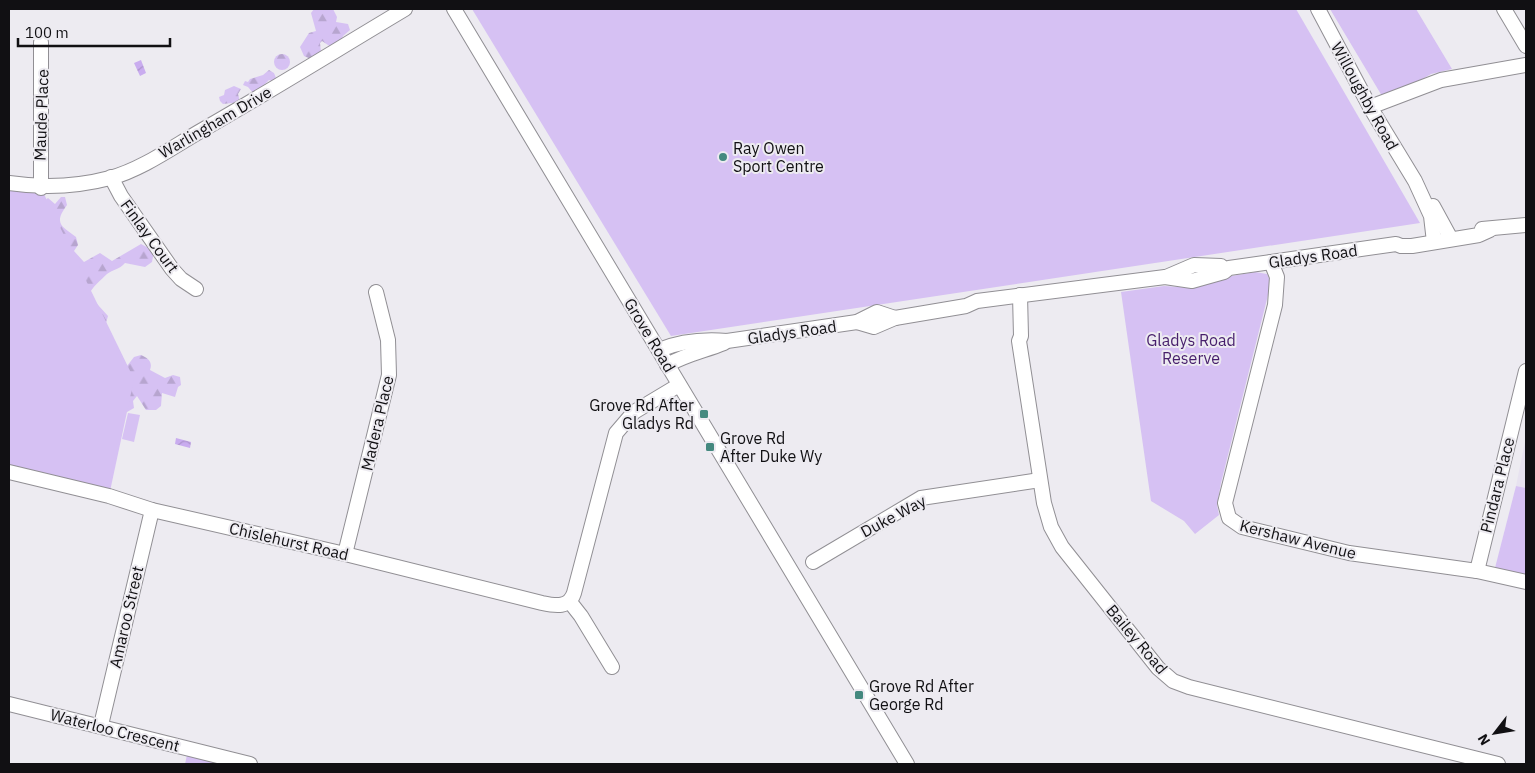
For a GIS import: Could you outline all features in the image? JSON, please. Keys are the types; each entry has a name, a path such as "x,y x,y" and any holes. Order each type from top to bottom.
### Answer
{"street":[{"name":"Warlingham Drive","path":"9,183 41,188 83,183 111,177 137,167 247,105 406,9"},
{"name":"Grove Road","path":"454,9 907,764"},
{"name":"Willoughby Road","path":"1318,9 1370,107 1414,182 1431,216 1434,238"},
{"path":"1504,9 1526,46"},
{"name":"Maude Place","path":"41,188 42,42"},
{"path":"1370,107 1441,80 1526,65"},
{"name":"Finlay Court","path":"111,177 121,196 172,268 181,279 196,289"},
{"name":"Willoughby Road","path":"1414,182 1422,189 1450,236"},
{"name":"Gladys Road","path":"659,350 681,342 705,339 727,341 857,322 876,312 895,318 966,306 975,308 1057,290 1082,290 1165,277 1195,281 1229,268 1396,244 1399,240 1450,236 1474,229 1490,230 1526,224"},
{"name":"Kershaw Avenue","path":"1275,305 1280,297 1287,260"},
{"name":"Kershaw Avenue","path":"1271,262 1277,277 1275,305 1225,503 1229,518 1242,527 1349,553 1478,571 1526,582"},
{"name":"Madera Place","path":"345,554 388,375 388,340 376,292"},
{"name":"Bailey Road","path":"1014,300 1016,338 1020,342 1045,512 1058,541 1158,668 1173,681 1189,687 1498,764"},
{"name":"Gladys Road","path":"667,365 689,354 727,341"},
{"name":"Pindara Place","path":"1478,571 1526,371"},
{"path":"612,667 581,616 570,602 616,433 634,412 679,385"},
{"name":"Chislehurst Road","path":"9,472 109,496 152,510 345,554 554,606 570,602"},
{"name":"Duke Way","path":"813,562 921,498 1040,480"},
{"name":"Amaroo Street","path":"101,725 152,510"},
{"name":"Waterloo Crescent","path":"9,704 101,725 250,764"}],"shaded area":[{"path":"1526,437 1526,488 1516,486"}],"green space":[{"path":"314,9 333,9 337,17 336,22 348,24 350,30 343,36 340,44 331,47 322,41 320,43 321,52 311,59 304,56 300,47 309,33 316,31 311,13"},
{"path":"472,9 1296,9 1420,223 671,336"},
{"path":"1330,9 1416,9 1452,69 1431,74 1385,101"},
{"path":"279,54 285,54 290,59 288,68 279,70 274,65 274,59"},
{"path":"269,70 274,73 276,78 274,82 269,80 264,85 265,89 253,93 248,87 243,85 245,81 248,82 250,79 263,75"},
{"path":"234,86 241,89 238,94 240,102 223,104 219,97 224,95 225,90"},
{"path":"9,183 41,188 134,379 109,496 9,472"},
{"path":"61,197 65,197 67,205 61,216 61,224 76,237 78,245 74,251 84,262 100,253 112,261 141,244 154,251 152,262 145,267 125,263 107,274 89,295 108,316 106,323 101,319 127,366 134,357 141,355 149,361 151,365 150,370 165,378 173,375 180,377 181,385 178,387 175,397 162,393 161,406 156,410 146,410 137,396 133,401 134,408 127,412 37,207 48,198 55,204"},
{"name":"Gladys Road Reserve","path":"1255,272 1267,274 1271,283 1221,483 1217,505 1219,515 1195,534 1184,521 1151,501 1121,292 1164,286 1194,288 1209,280"},
{"path":"128,413 140,415 134,442 122,439"},
{"path":"1516,486 1526,488 1526,576 1495,568"},
{"path":"187,755 221,764 185,764"}],"water":[{"path":"141,60 146,73 140,76 134,63"},
{"path":"176,438 191,442 190,448 175,444"}],"place":[{"name":"Ray Owen Sport Centre","path":"723,157"},
{"name":"Grove Rd After Gladys Rd","path":"704,414"},
{"name":"Grove Rd After Duke Wy","path":"710,447"},
{"name":"Grove Rd After George Rd","path":"859,695"}]}
